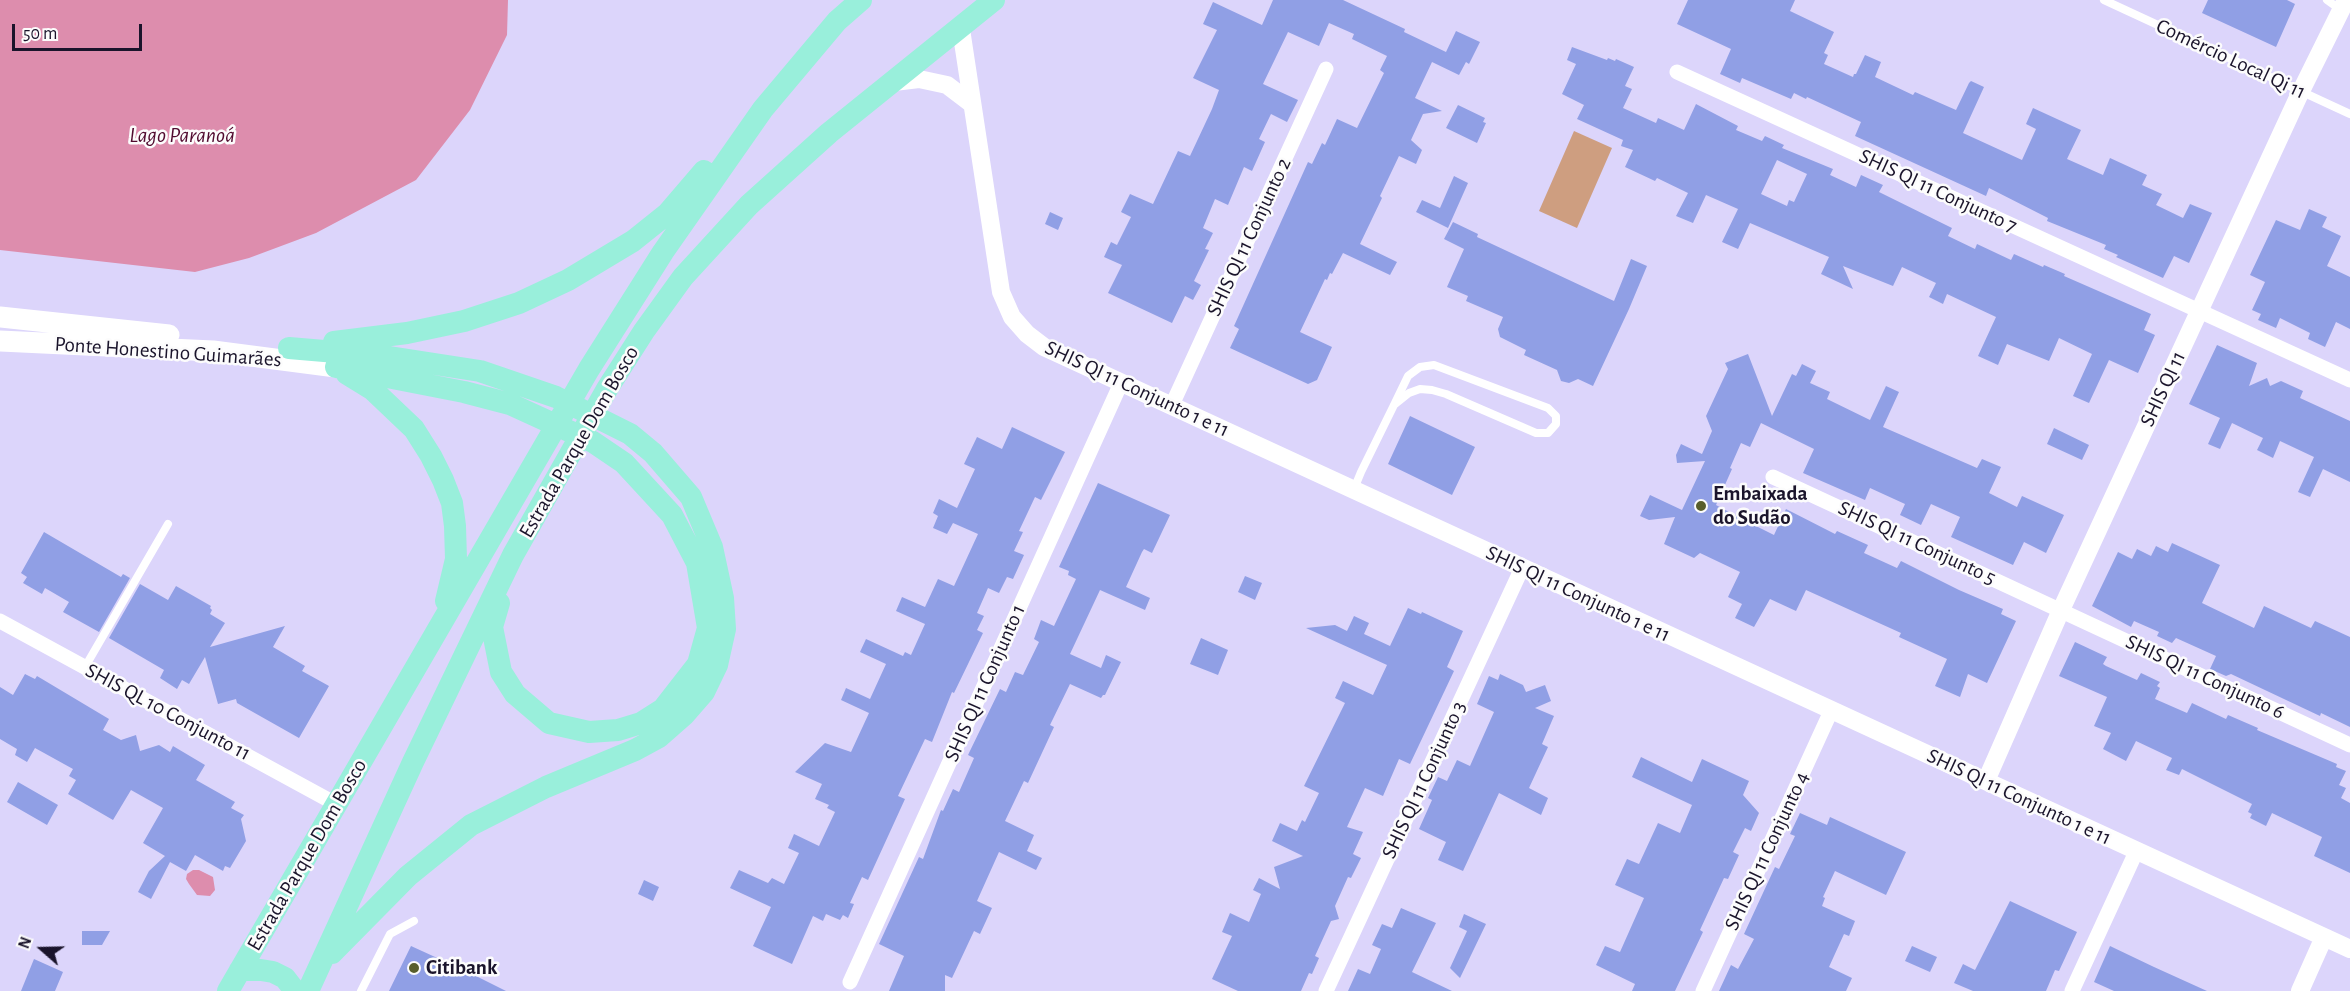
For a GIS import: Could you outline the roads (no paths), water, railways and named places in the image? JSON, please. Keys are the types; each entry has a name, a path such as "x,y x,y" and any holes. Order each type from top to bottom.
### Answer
{"main road":[{"name":"Estrada Parque Dom Bosco","path":"228,991 589,369 663,252 763,110 837,21 861,0"},
{"name":"Estrada Parque Dom Bosco","path":"308,991 513,555 607,388 683,277 749,206 829,134 994,0"},
{"path":"289,348 406,333 464,321 519,303 568,280 633,241 668,213 763,110"},
{"name":"Ponte Honestino Guimarães","path":"0,317 289,348"},
{"name":"Ponte Honestino Guimarães","path":"0,341 213,351 336,367"},
{"path":"289,348 383,356 480,371 556,397 630,434 653,453 691,497 712,547 723,598 725,629 717,665 704,692 684,715 659,736 635,750 546,787 471,825 408,876 320,965"},
{"path":"336,367 464,392 510,404 593,441 624,463 672,515 697,563 708,628 698,664 663,709 641,723 618,730 589,732 549,723 515,694 501,672 492,627 513,555"},
{"path":"336,367 373,390 414,429 431,456 452,503 456,559 449,591 434,634"},
{"path":"240,970 261,969 273,972 285,978 295,991"}],"street":[{"name":"SHIS QI 11","path":"1986,781 2061,609 2341,5"},
{"name":"SHIS QI 11 Conjunto 1 e 11","path":"961,29 1002,292 1012,317 1027,334 1044,346 2350,949"},
{"name":"SHIS QI 11 Conjunto 2","path":"1172,405 1326,69"},
{"name":"SHIS QI 11 Conjunto 7","path":"1677,72 2350,380"},
{"path":"894,82 919,79 947,85 972,104"},
{"name":"SHIS QI 11 Conjunto 1","path":"850,982 1121,383"},
{"name":"SHIS QI 11 Conjunto 5","path":"1773,477 2061,609"},
{"name":"SHIS QI 11 Conjunto 3","path":"1326,991 1522,568"},
{"name":"SHIS QI 11 Conjunto 6","path":"2061,609 2350,745"},
{"name":"SHIS QL 10 Conjunto 11","path":"0,621 336,804"},
{"name":"SHIS QI 11 Conjunto 4","path":"1703,991 1831,711"},
{"path":"2072,991 2136,852"},
{"path":"2300,991 2324,937"}],"lane":[{"name":"Comércio Local Qi 11","path":"2104,0 2120,3 2350,114"},
{"path":"1353,490 1394,405 1408,376 1420,367 1434,365 1548,408 1556,416 1556,424 1548,432 1536,433 1432,390 1420,389 1409,393 1394,405"},
{"path":"85,667 168,524"},
{"path":"361,991 390,934 414,921"}],"water":[{"name":"Lago Paranoá","path":"0,0 508,0 507,35 470,110 416,180 316,233 249,258 195,272 0,250"},
{"path":"193,870 199,870 213,877 215,890 210,896 197,895 189,884 186,879 187,874"}],"place":[{"name":"Embaixada do Sudão","path":"1701,506"},
{"name":"Citibank","path":"414,968"}]}
